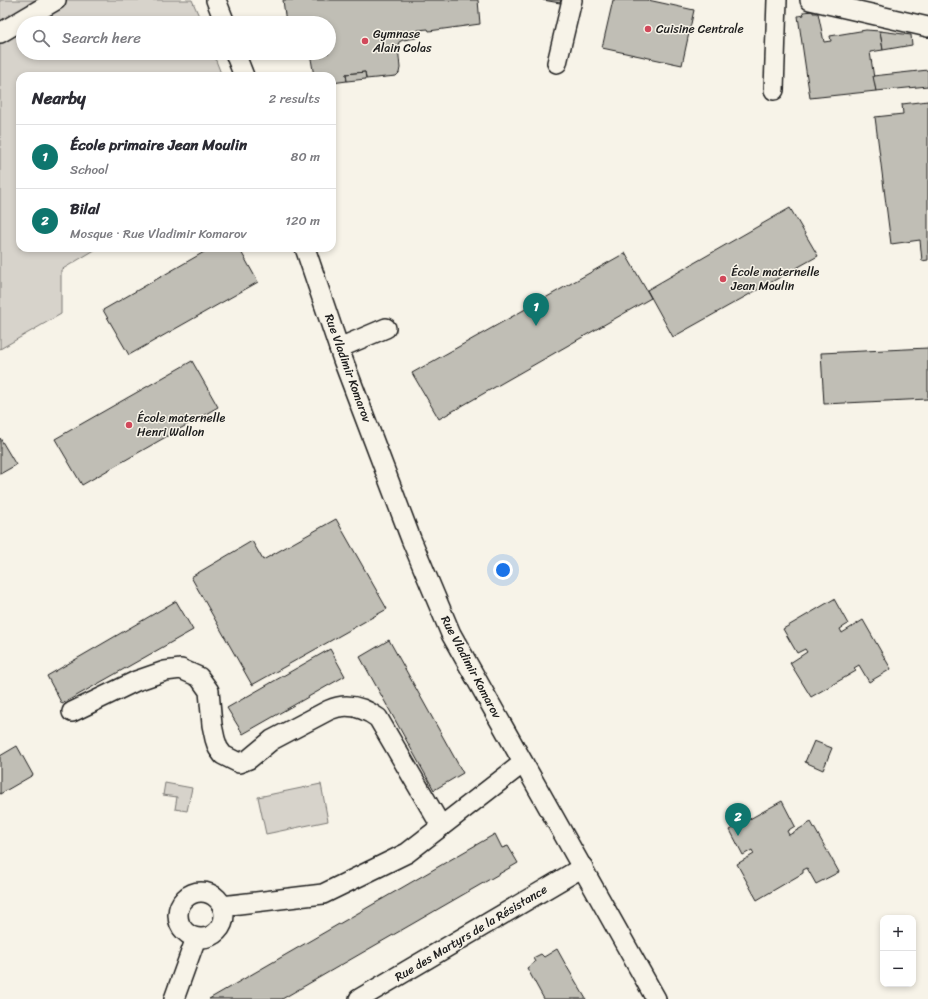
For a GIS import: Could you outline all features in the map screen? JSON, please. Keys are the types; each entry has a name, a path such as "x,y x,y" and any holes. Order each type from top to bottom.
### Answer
{"street":[{"path":"29,16 56,0"},
{"path":"216,0 222,16"},
{"path":"558,63 572,0"},
{"path":"774,90 777,0"},
{"path":"810,0 928,28"},
{"path":"0,33 16,24"},
{"path":"238,60 242,72"},
{"name":"Rue Vladimir Komarov","path":"306,252 339,348 411,539 451,634 656,999"},
{"path":"339,348 386,328"},
{"path":"72,712 136,681 164,671 181,669 198,677 209,691 212,725 218,748 222,755 239,763 249,759 272,740 329,710 339,706 360,708 370,712 378,718 442,826"},
{"path":"222,906 323,894 407,853 523,764"},
{"name":"Rue des Martyrs de la Résistance","path":"359,999 583,867"},
{"path":"199,892 206,893 218,900 222,906 224,920 216,933 210,936 196,938 189,935 180,924 178,910 186,898 192,894 199,892"},
{"path":"174,999 196,938"}],"shaded area":[{"path":"0,0 192,0 199,16 16,16 16,60 216,60 220,72 16,72 16,252 91,252 61,270 61,314 0,349"},
{"path":"165,783 192,788 187,811 175,809 177,797 163,795"},
{"path":"321,784 328,821 266,834 258,797"}],"building":[{"name":"Gymnase Alain Colas","path":"283,0 478,0 480,24 429,31 428,29 418,30 418,35 416,38 399,42 400,68 399,73 396,76 366,79 365,72 346,74 347,81 336,82 336,72 313,72 311,60 336,60 336,16 285,16"},
{"path":"543,0 561,0 560,3"},
{"name":"Cuisine Centrale","path":"613,0 648,0 694,10 682,65 602,48"},
{"path":"813,11 813,13 818,13 824,42 831,41 830,36 866,30 880,31 883,50 870,52 876,91 810,98 798,16 804,15 803,12"},
{"path":"880,31 911,35 912,45 883,50"},
{"path":"928,70 928,86 876,91 873,76"},
{"path":"365,72 366,79 347,81 346,74"},
{"path":"928,101 928,260 922,261 920,240 891,244 875,117 903,114 902,104"},
{"path":"790,208 818,256 673,337 647,290"},
{"path":"204,252 241,252 258,282 129,355 103,310"},
{"path":"625,253 651,298 439,419 412,373"},
{"path":"928,348 928,399 824,404 821,353"},
{"path":"192,361 218,407 82,485 55,439"},
{"path":"0,438 16,465 0,474"},
{"path":"336,519 387,609 252,685 191,577 252,541 263,560"},
{"path":"834,599 848,624 840,629 842,633 863,620 891,669 869,682 859,665 854,668 856,671 811,697 790,663 807,652 805,649 797,653 783,629"},
{"path":"176,601 193,630 62,704 47,676"},
{"path":"389,640 463,773 434,790 360,657"},
{"path":"330,649 345,676 243,734 227,708"},
{"path":"814,741 832,748 823,770 805,762"},
{"path":"17,746 33,775 0,794 0,756"},
{"path":"782,801 795,826 787,831 789,835 811,822 839,872 816,884 807,868 803,870 803,873 757,900 737,864 754,854 752,850 743,855 730,830"},
{"path":"495,834 502,848 508,846 518,863 282,999 209,999"},
{"path":"557,949 586,999 544,999 527,968 535,962 533,958 541,954 544,957"}],"place":[{"name":"Cuisine Centrale","path":"648,29"},
{"name":"Gymnase Alain Colas","path":"365,41"},
{"name":"École maternelle Jean Moulin","path":"723,279"},
{"name":"École primaire Jean Moulin","path":"536,326"},
{"name":"École maternelle Henri Wallon","path":"129,425"},
{"name":"Bilal","path":"738,836"}]}
